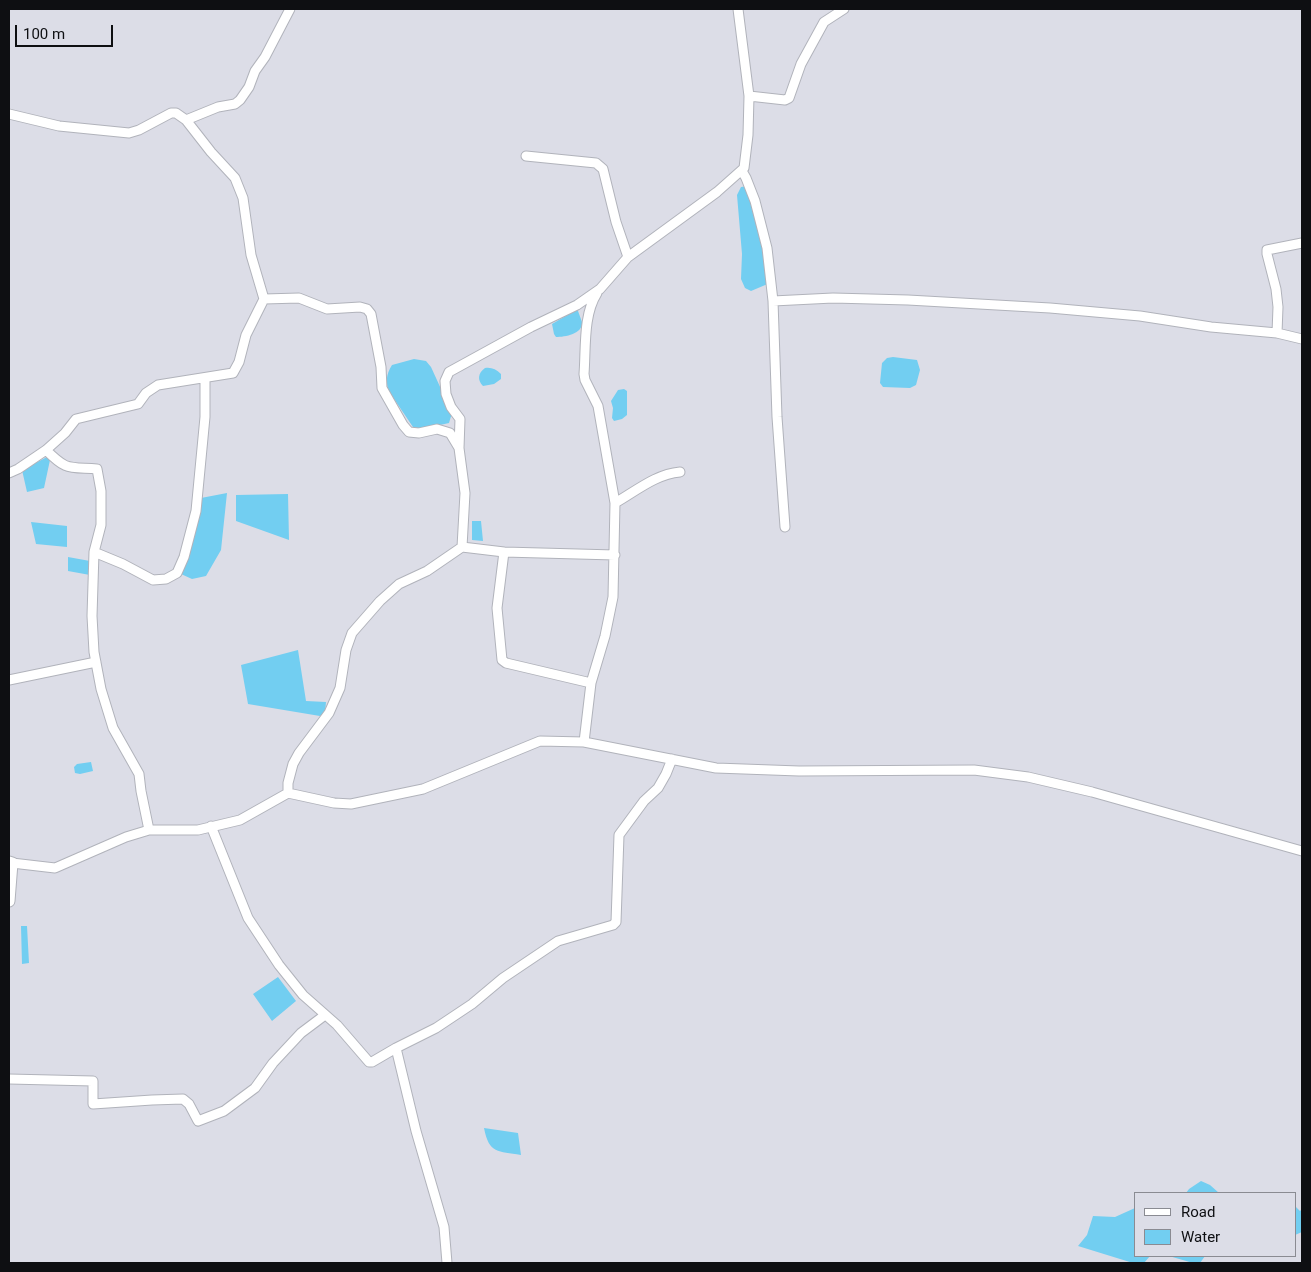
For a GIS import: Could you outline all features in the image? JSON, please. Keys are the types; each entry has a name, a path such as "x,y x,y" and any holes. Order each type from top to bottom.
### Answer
{"main road":[{"path":"9,900 10,862"}],"street":[{"path":"186,120 218,107 235,104 240,100 249,87 255,71 265,57 290,9"},
{"path":"584,742 591,683 605,636 613,597 616,503 598,406 584,374 589,311 600,289 628,258 717,192 742,171 747,155 749,96 738,9"},
{"path":"749,96 785,100 788,98 801,64 824,22 844,9"},
{"path":"9,114 60,126 129,133 139,130 171,113 176,113 186,120 211,152 235,178 243,198 251,255 264,300 246,335 239,362 233,373 158,386 146,393 138,404 76,419 65,434 46,450 9,473"},
{"path":"526,156 582,163 591,162 604,169 616,222 628,258"},
{"path":"742,171 755,201 767,248 773,301 777,417 785,526"},
{"path":"1277,333 1278,307 1276,289 1267,250 1302,243"},
{"path":"462,547 465,493 459,448 460,419 451,407 446,394 445,381 449,372 531,327 577,305 600,289"},
{"path":"264,300 299,298 327,309 360,307 368,309 371,314 378,348 382,372 382,388 403,425 409,432 419,433 437,429 450,433 459,448"},
{"path":"773,301 833,298 961,302 1140,316 1211,327 1277,333 1302,339"},
{"path":"94,552 123,564 153,580 166,579 177,572 184,557 196,511 206,417 205,378"},
{"path":"46,450 60,464 67,468 97,469 101,525 94,552 92,616 96,662 100,689 113,728 140,774 141,791 149,830"},
{"path":"616,503 667,473 680,472"},
{"path":"288,793 288,783 298,753 329,713 340,688 346,650 352,632 380,601 400,584 428,571 462,547 504,552 615,555"},
{"path":"504,552 498,608 502,660 506,663 591,683"},
{"path":"9,680 96,662"},
{"path":"10,862 55,868 126,837 149,830 198,830 240,820 288,793 351,804 423,789 540,741 584,742 716,768 799,771 974,770 1028,777 1092,792 1302,851"},
{"path":"211,826 248,918 279,965 303,995 337,1025 369,1062 372,1062 436,1028 472,1004 503,978 558,942 613,925 616,922 619,835 644,801 658,788 672,759"},
{"path":"9,1079 93,1081 94,1104 183,1099 189,1104 198,1121 224,1111 255,1088 273,1063 301,1033 326,1015"},
{"path":"396,1048 416,1131 444,1227 447,1263"}],"water":[{"path":"748,186 760,208 769,236 770,251 774,265 774,275 770,283 751,291 745,288 741,279 742,254 737,195 741,187"},
{"path":"576,310 582,322 580,329 568,335 556,337 552,324"},
{"path":"887,358 917,360 920,370 916,385 910,388 883,387 880,383 882,363"},
{"path":"414,359 426,361 431,367 452,413 449,423 422,429 413,427 390,393 387,379 392,365"},
{"path":"485,368 497,371 501,374 501,379 494,384 483,386 479,377"},
{"path":"624,389 627,391 627,415 622,419 614,421 612,418 613,408 611,401 618,390"},
{"path":"47,457 50,460 44,488 27,492 22,470"},
{"path":"227,493 221,550 206,576 192,579 181,574 194,538 201,498"},
{"path":"288,494 289,540 236,521 236,495"},
{"path":"472,521 481,521 483,541 472,540"},
{"path":"31,522 67,526 67,547 36,544"},
{"path":"68,557 90,561 90,575 68,571"},
{"path":"298,650 306,701 326,702 325,713 320,716 248,704 241,665"},
{"path":"91,762 93,771 80,774 75,773 74,767 77,764"},
{"path":"21,926 27,926 29,963 22,964"},
{"path":"278,977 296,1001 272,1021 253,994"},
{"path":"484,1128 518,1133 521,1155 496,1150 489,1143"},
{"path":"1201,1181 1210,1185 1218,1192 1187,1192"},
{"path":"1296,1207 1300,1211 1302,1209 1302,1232 1296,1235"},
{"path":"1134,1208 1134,1257 1149,1257 1144,1263 1133,1263 1078,1246 1087,1235 1093,1216 1115,1217"},
{"path":"1172,1257 1204,1257 1200,1263"}]}
